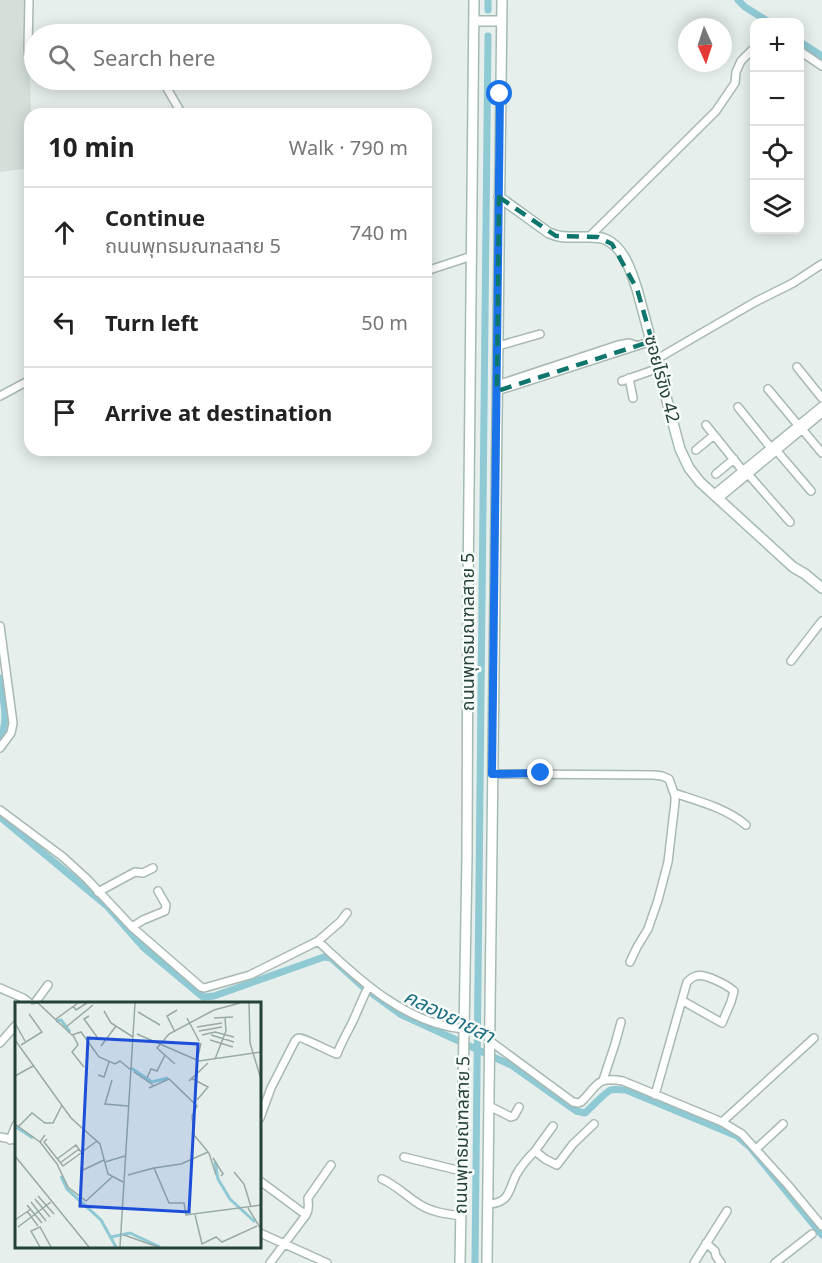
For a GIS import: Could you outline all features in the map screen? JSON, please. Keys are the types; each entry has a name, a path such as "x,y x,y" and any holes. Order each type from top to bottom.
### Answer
{"main road":[{"name":"ถนนพุทธมณฑลสาย 5","path":"460,1263 467,857 474,0"},
{"name":"ถนนพุทธมณฑลสาย 5","path":"487,1263 502,0"},
{"path":"474,21 501,21"},
{"name":"ซอยไร่ขิง 42","path":"500,197 549,233 556,236 605,239 626,260 652,341 680,449 693,475 793,567 822,588"}],"street":[{"path":"28,24 29,0"},
{"path":"589,237 716,111 735,83 741,60 750,52"},
{"path":"804,54 822,66"},
{"path":"168,90 178,108"},
{"path":"432,269 472,256"},
{"path":"633,398 625,380 658,364 755,302 793,283 822,264"},
{"path":"498,346 540,334"},
{"path":"497,388 618,345 629,343 638,345 652,341"},
{"path":"797,367 822,398"},
{"path":"0,396 24,383"},
{"path":"768,389 822,453"},
{"path":"716,497 800,427 822,405"},
{"path":"738,407 811,491"},
{"path":"800,427 822,413"},
{"path":"706,425 790,522"},
{"path":"696,450 714,435"},
{"path":"716,474 734,459"},
{"path":"791,662 822,621"},
{"path":"0,626 13,723 11,733 0,748"},
{"path":"492,774 654,775 669,779 675,801 668,862 652,918 630,962"},
{"path":"674,793 736,817 746,825"},
{"path":"0,810 63,857 132,927 204,988 250,975 318,941 347,913"},
{"path":"98,892 135,872 143,873 153,868"},
{"path":"132,927 165,911 166,905 158,891"},
{"path":"318,941 367,990 431,1022 464,1030"},
{"path":"655,1095 687,982 696,975 707,976 734,991 722,1023 683,1001"},
{"path":"35,1002 48,985"},
{"path":"0,988 29,1002"},
{"path":"261,1116 295,1041 298,1038 304,1038 322,1049 337,1054 367,990"},
{"path":"603,1080 621,1022"},
{"path":"0,1043 15,1026"},
{"path":"722,1122 814,1038"},
{"path":"490,1043 573,1102 581,1102 603,1080 614,1079 722,1122 742,1134 822,1226"},
{"path":"489,1106 511,1117 519,1107"},
{"path":"536,1151 557,1165 573,1144 594,1124"},
{"path":"756,1149 783,1124"},
{"path":"488,1204 502,1202 510,1192 516,1175 528,1157 536,1151 553,1126"},
{"path":"0,1137 13,1140"},
{"path":"404,1157 461,1171"},
{"path":"270,1263 306,1215 310,1206 308,1198 331,1165"},
{"path":"382,1179 393,1184 421,1206 433,1211 461,1216"},
{"path":"261,1182 306,1215"},
{"path":"694,1263 728,1211"},
{"path":"261,1233 314,1261 327,1263"},
{"path":"776,1263 812,1234"},
{"path":"706,1243 715,1251 721,1263"},
{"path":"702,1251 716,1256"}],"highlighted area":[{"path":"499,197 556,236 598,237 612,244 637,289 652,341 497,391"}],"shaded area":[{"path":"0,0 28,0 29,24 24,24 24,90 30,90 31,108 24,108 24,169 0,172"}],"waterway":[{"path":"488,0 488,10"},
{"path":"738,0 763,18"},
{"path":"475,1263 488,36"},
{"path":"804,45 822,56"},
{"name":"คลองยายสา","path":"0,678 5,716 0,737"},
{"name":"คลองยายสา","path":"0,817 107,906 143,947 203,997 214,996 324,957 331,958 363,987 400,1014 511,1065 576,1111 585,1113 611,1090 626,1090 737,1136 750,1147 822,1235"}],"route":[{"path":"500,94 492,774 541,773"}]}
